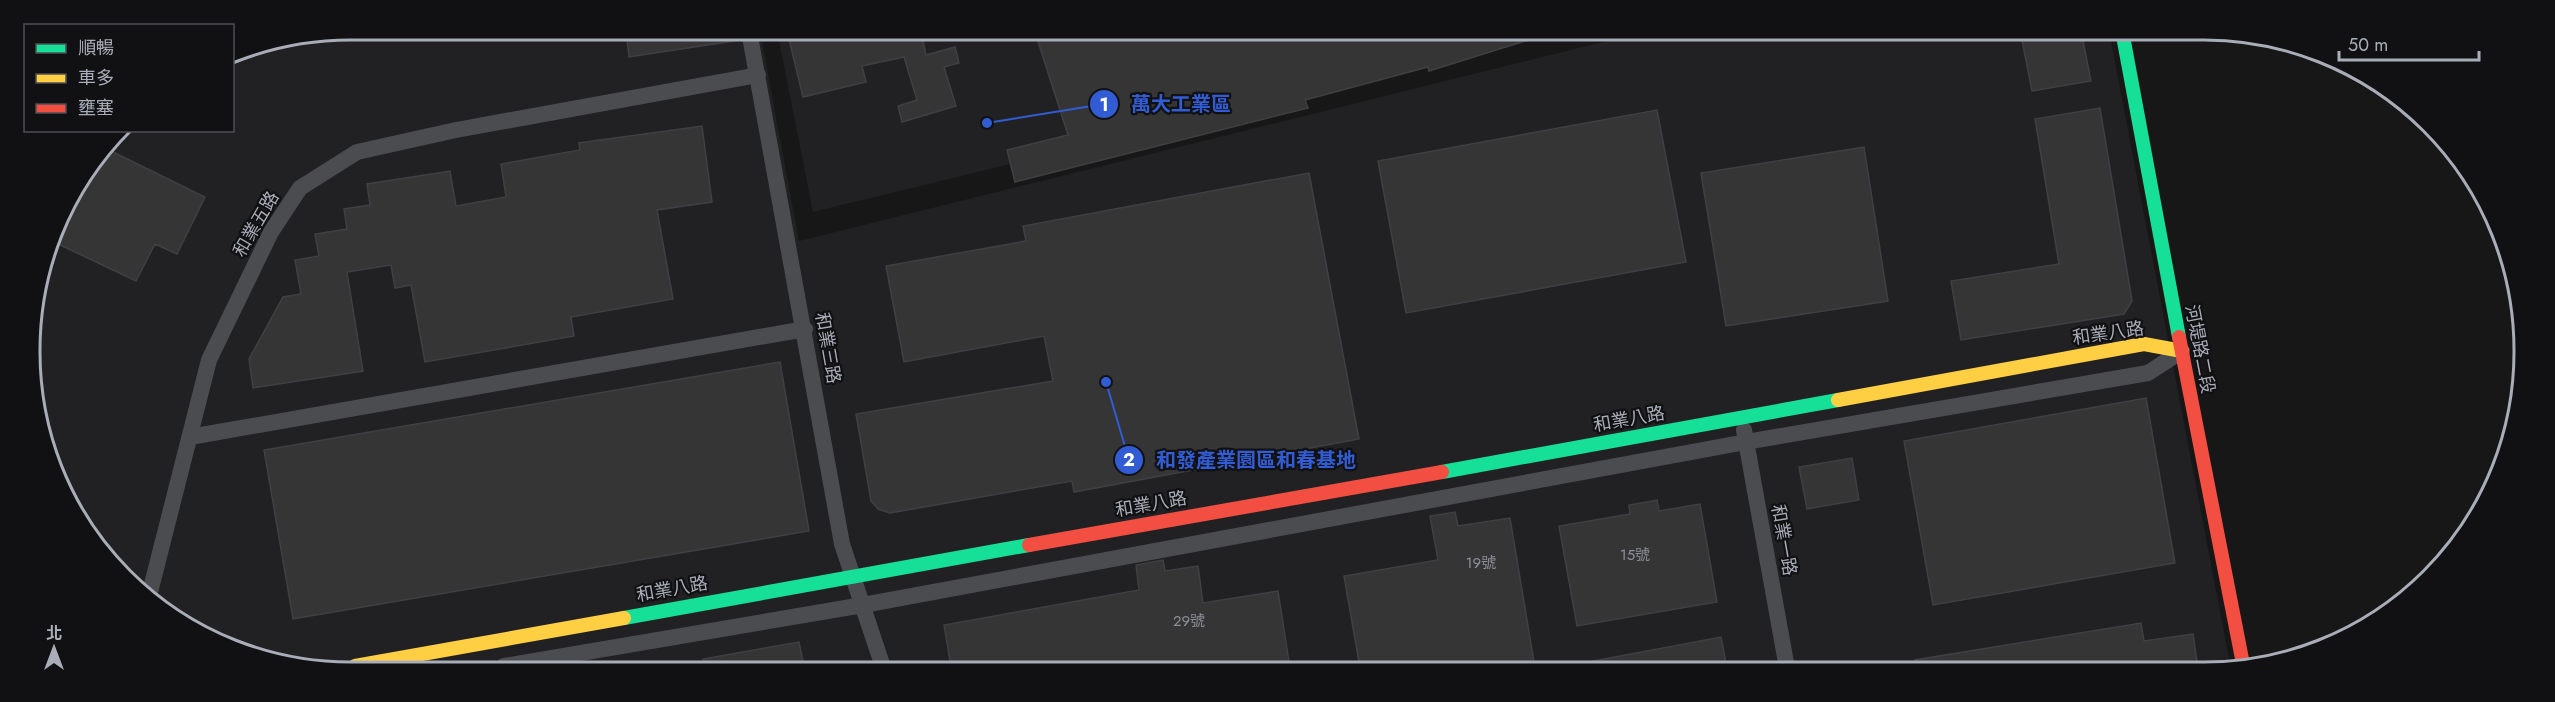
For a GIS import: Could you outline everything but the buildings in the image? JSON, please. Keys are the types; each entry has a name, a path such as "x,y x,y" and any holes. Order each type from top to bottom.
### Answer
{"street":[{"name":"和業三路","path":"751,40 805,329 842,544 881,662"},
{"name":"河堤路二段","path":"2124,40 2155,217 2242,659"},
{"name":"和業五路","path":"151,588 209,360 271,232 300,188 357,152 456,130 758,75"},
{"path":"190,437 805,329"},
{"name":"和業八路","path":"377,662 2144,344 2182,351"},
{"path":"527,662 863,604 1746,442 2148,373 2182,351"},
{"name":"和業一路","path":"1742,418 1786,662"}],"shaded area":[{"path":"351,40 762,40 799,241 1611,40 2111,40 2229,660 351,662 310,659 271,651 232,638 178,609 131,571 105,540 82,506 64,470 46,412 40,351 46,290 64,232 93,178 130,132 234,132 234,63 290,46"},
{"path":"779,40 1520,40 813,212"}],"traffic: fast":[{"path":"2124,40 2179,337"},
{"path":"1442,472 1838,400"},
{"path":"624,618 1029,545"}],"traffic: slow":[{"path":"1838,400 2144,344 2182,351"},
{"path":"377,662 624,618"}],"traffic: jam":[{"path":"2179,337 2242,659"},
{"path":"1029,545 1442,472"}],"place":[{"name":"萬大工業區","path":"987,123"},
{"name":"和發產業園區和春基地","path":"1106,382"}]}
